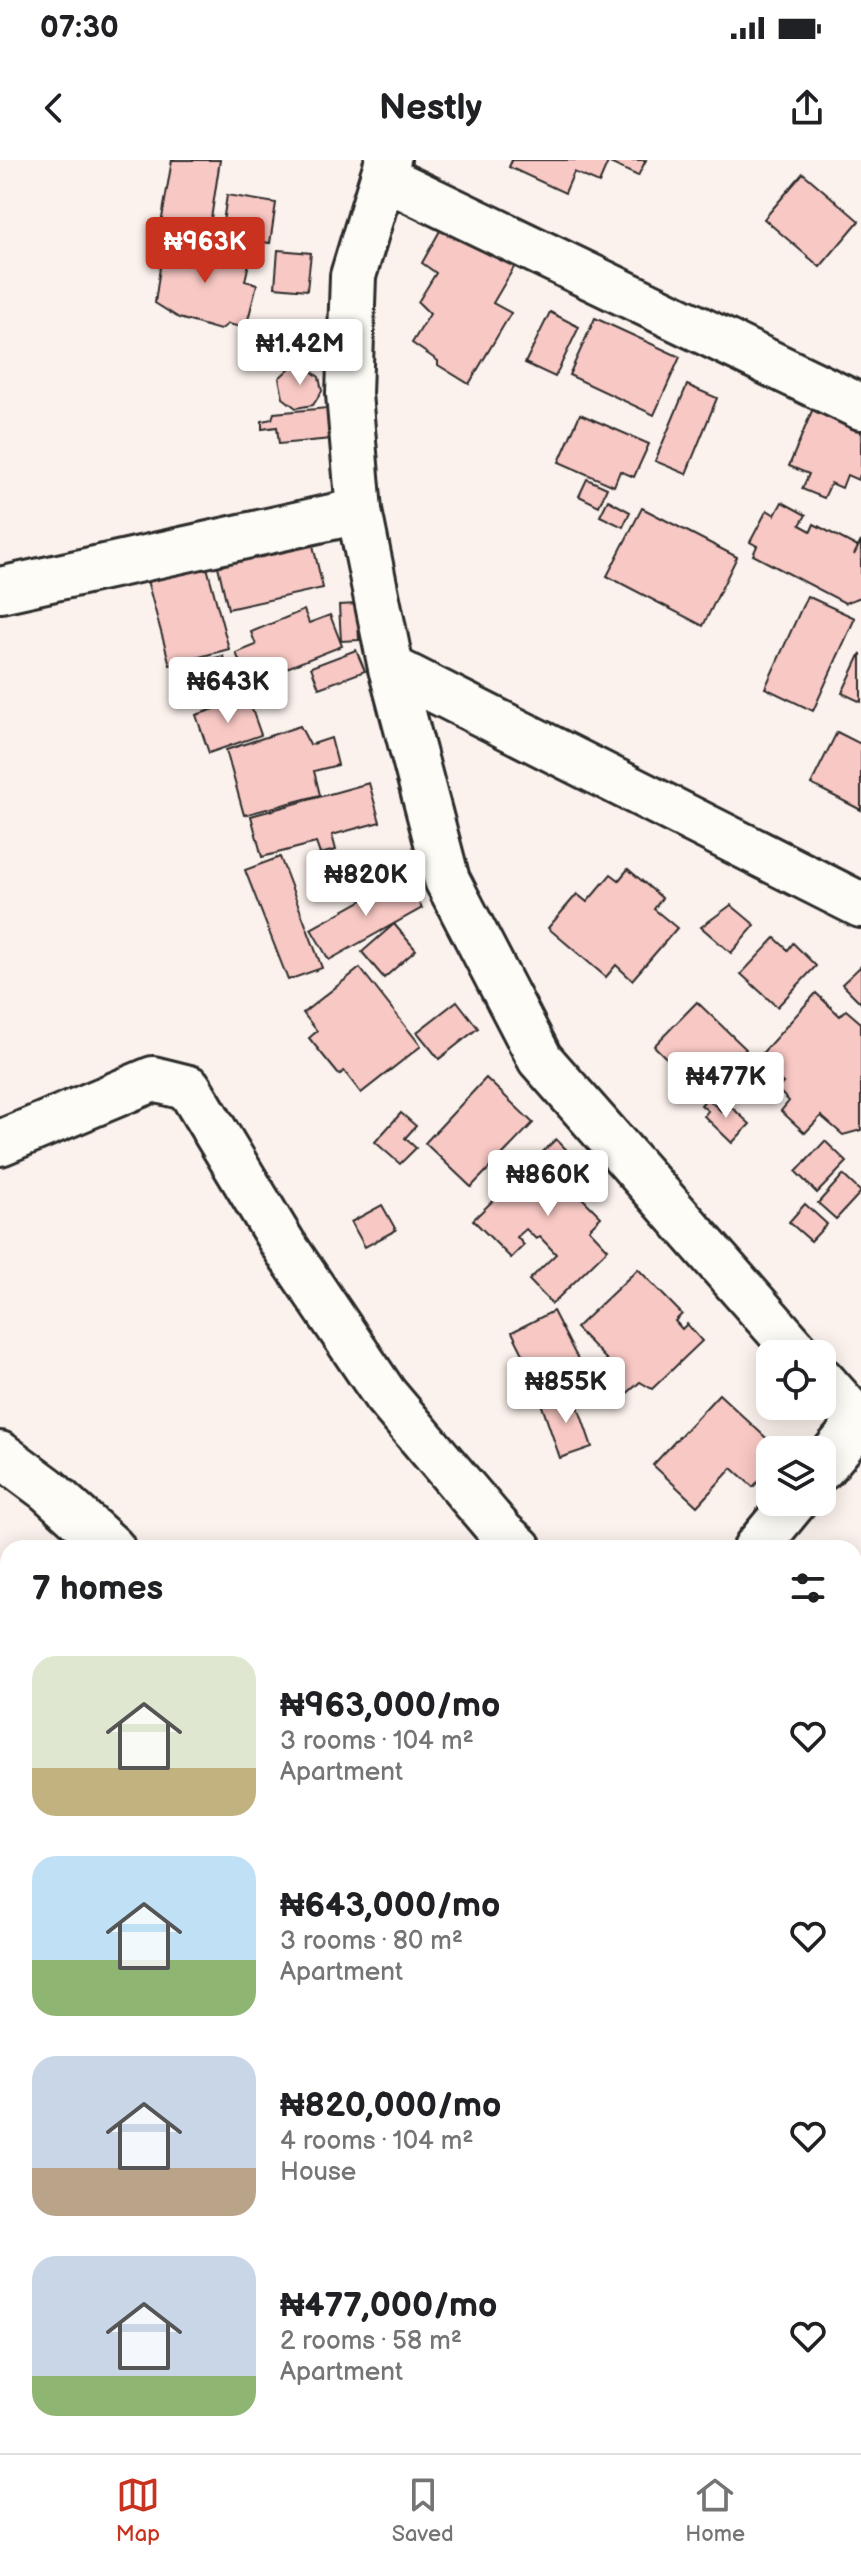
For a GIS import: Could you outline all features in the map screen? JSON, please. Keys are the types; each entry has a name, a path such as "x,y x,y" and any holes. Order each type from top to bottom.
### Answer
{"street":[{"path":"787,1340 540,1059 447,880 391,668 359,511 349,394 353,276 386,168 861,407"},
{"path":"0,590 359,511"},
{"path":"391,668 861,905"},
{"path":"0,1143 153,1079 189,1088 283,1244 385,1395 510,1540"},
{"path":"836,1396 860,1423 836,1451"},
{"path":"0,1454 47,1489 103,1540"},
{"path":"763,1540 782,1516"}],"building":[{"path":"172,160 220,160 209,232 161,224"},
{"path":"512,160 646,160 638,176 608,162 599,183 574,172 565,193 509,167"},
{"path":"803,173 859,221 820,267 764,219"},
{"path":"227,195 276,203 270,243 221,236"},
{"path":"442,227 516,264 493,303 511,313 469,384 438,365 438,361 412,343 430,314 418,302 436,273 422,263"},
{"path":"164,239 242,251 249,263 245,281 257,284 246,328 228,324 220,330 179,318 155,303"},
{"path":"278,250 311,253 307,290 275,287"},
{"path":"550,312 579,327 555,377 525,363"},
{"path":"595,318 680,357 654,415 569,375"},
{"path":"327,328 329,360 305,362 303,330"},
{"path":"292,366 306,367 319,377 322,391 313,405 296,408 283,398 279,378"},
{"path":"687,385 717,398 686,474 655,461"},
{"path":"816,401 861,420 861,473 858,480 847,475 842,488 831,483 824,498 802,489 809,474 789,466"},
{"path":"327,408 331,439 279,444 277,427 262,429 262,421 272,419 274,413"},
{"path":"580,414 649,444 634,477 620,471 614,486 559,462"},
{"path":"587,479 607,488 599,506 579,496"},
{"path":"608,500 630,512 623,527 600,516"},
{"path":"782,502 806,515 800,525 811,531 814,524 858,547 861,541 861,597 845,603 753,555 757,546 750,542 767,510 775,515"},
{"path":"642,508 737,557 703,626 607,576"},
{"path":"309,528 323,588 228,609 214,549"},
{"path":"204,556 229,649 170,665 145,573"},
{"path":"807,596 855,618 813,711 765,688"},
{"path":"357,604 359,640 341,641 339,605"},
{"path":"304,610 309,623 330,615 342,646 249,683 236,653 256,645 251,632"},
{"path":"356,650 365,671 319,688 311,667"},
{"path":"861,653 861,702 842,693"},
{"path":"223,656 233,694 185,706 175,668"},
{"path":"248,698 261,735 209,753 196,715"},
{"path":"300,726 310,745 331,738 338,765 314,771 320,795 244,815 226,750"},
{"path":"837,732 861,744 861,810 811,784"},
{"path":"369,783 380,822 332,835 336,850 320,854 316,843 262,857 251,816"},
{"path":"280,857 322,968 288,980 245,870"},
{"path":"628,869 662,898 654,909 677,928 632,980 616,965 606,977 548,928 577,894 587,902 611,874 619,880"},
{"path":"404,877 422,908 329,960 311,929"},
{"path":"731,905 755,925 731,953 701,927"},
{"path":"394,924 416,950 384,978 362,952"},
{"path":"775,938 788,950 793,943 816,966 777,1007 741,974"},
{"path":"861,966 861,1003 842,984"},
{"path":"360,968 421,1046 361,1093 344,1071 339,1075 309,1038 317,1031 303,1013"},
{"path":"816,993 840,1016 846,1010 861,1023 861,1130 843,1135 821,1116 805,1133 781,1111 789,1101 777,1089 783,1083 757,1059"},
{"path":"457,1001 478,1028 439,1059 417,1032"},
{"path":"697,1002 746,1049 703,1094 654,1046"},
{"path":"747,1056 765,1074 742,1099 737,1095 730,1103 716,1090"},
{"path":"486,1078 533,1123 471,1187 425,1143"},
{"path":"707,1098 721,1111 728,1104 750,1124 732,1143 704,1116 708,1111 701,1105"},
{"path":"401,1113 416,1126 405,1138 416,1148 400,1164 375,1142"},
{"path":"556,1139 597,1181 581,1197 601,1217 589,1229 608,1249 552,1304 529,1280 556,1254 540,1237 536,1239 526,1229 517,1237 524,1245 511,1258 473,1220"},
{"path":"825,1141 847,1162 817,1193 796,1172"},
{"path":"843,1175 861,1192 836,1219 818,1203"},
{"path":"805,1204 827,1224 811,1241 789,1222"},
{"path":"382,1205 396,1230 365,1247 351,1222"},
{"path":"638,1269 682,1314 675,1321 682,1329 687,1324 702,1341 652,1389 640,1382 624,1396 605,1375 610,1363 576,1328"},
{"path":"553,1311 581,1365 517,1397 512,1387 534,1376 512,1332"},
{"path":"573,1392 592,1447 560,1458 541,1403"},
{"path":"719,1394 764,1436 756,1436 756,1484 753,1487 732,1468 697,1506 653,1465"}]}
